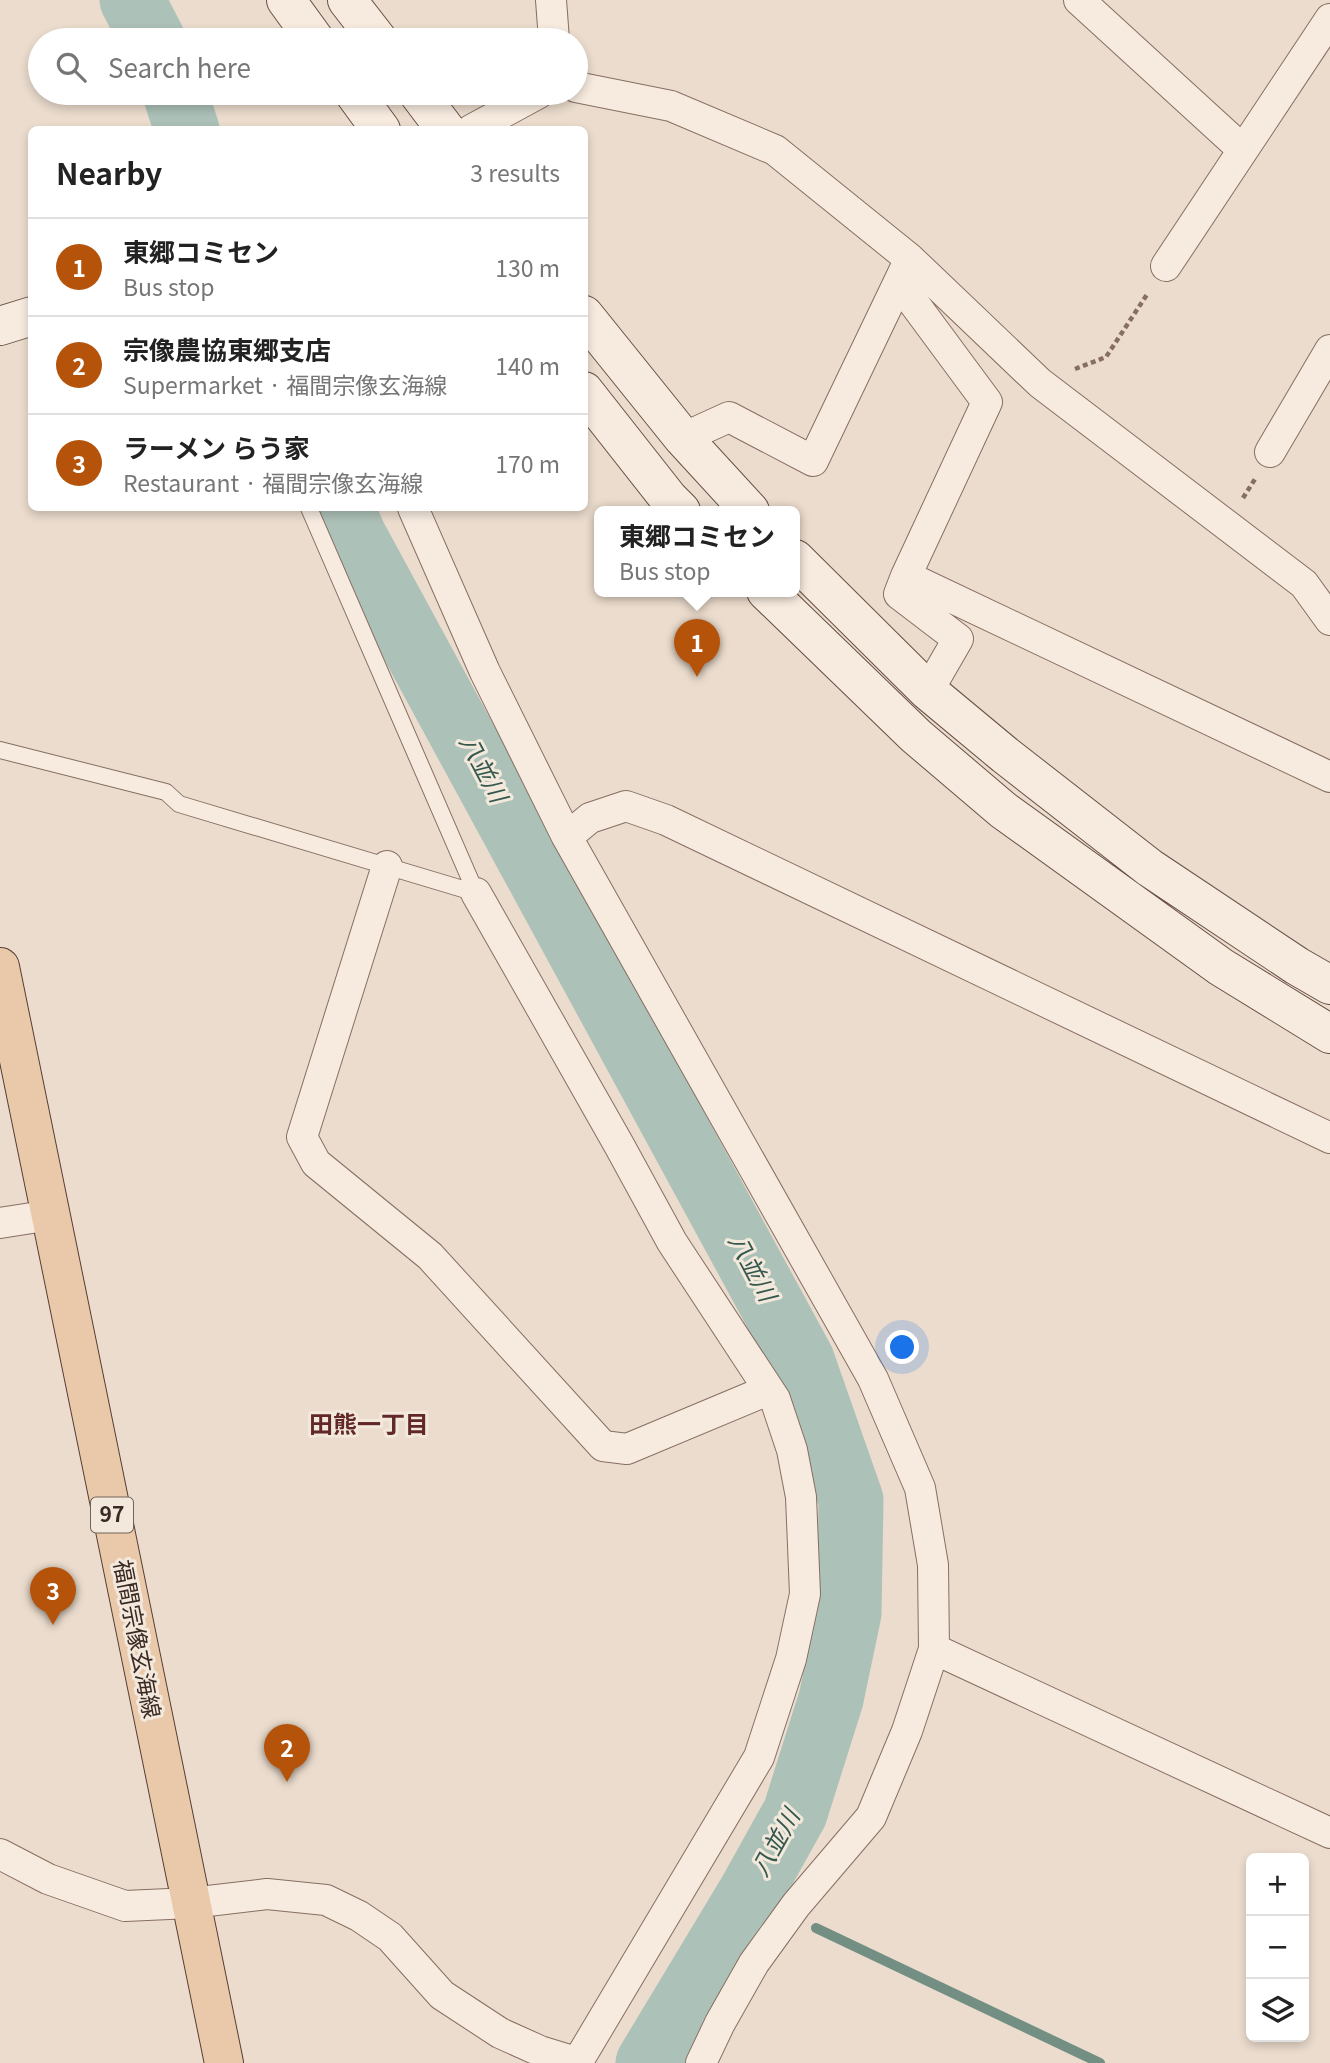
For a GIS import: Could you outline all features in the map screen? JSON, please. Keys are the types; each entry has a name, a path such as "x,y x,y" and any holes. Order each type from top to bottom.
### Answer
{"main road":[{"name":"福間宗像玄海線","path":"0,967 224,2063"}],"street":[{"path":"286,0 307,28"},
{"path":"347,0 369,28"},
{"path":"551,0 553,28"},
{"path":"1079,0 1243,149"},
{"path":"1166,266 1330,19"},
{"path":"588,89 671,106 775,150 904,271 1040,383 1304,584 1330,620"},
{"path":"363,105 378,126"},
{"path":"427,105 443,126"},
{"path":"478,126 518,105"},
{"path":"683,438 729,418 813,461 904,271"},
{"path":"904,271 987,402 900,594 958,639 928,691"},
{"path":"0,326 28,317"},
{"path":"588,320 683,438 745,506"},
{"path":"1270,452 1330,350"},
{"path":"588,396 676,506"},
{"path":"414,511 485,671 567,837 873,1379 920,1488 933,1565 934,1649 907,1731 871,1817 796,1905 754,1963 701,2063"},
{"path":"800,564 928,691 1005,755 1150,869 1330,985"},
{"path":"906,576 1330,777"},
{"path":"772,597 916,736 1003,810 1220,967 1330,1034"},
{"path":"567,837 590,818 626,806 666,820 1327,1128"},
{"path":"387,866 302,1137 316,1163 430,1256 603,1446 626,1449 768,1390"},
{"path":"0,1854 48,1880 125,1906 191,1903 267,1894 326,1900 359,1916 390,1937 442,1995 500,2033 540,2051 578,2063 759,1757 792,1659 805,1594 801,1497 792,1450 775,1399 672,1242 476,892"},
{"path":"0,1223 51,1215"},
{"path":"934,1649 1330,1833"}],"lane":[{"path":"310,511 476,892"},
{"path":"0,750 166,792 179,804 476,892"}],"path":[{"path":"1040,383 1106,357 1166,266"},
{"path":"1227,526 1270,452"}],"waterway":[{"name":"八並川","path":"132,0 147,28"},
{"name":"八並川","path":"179,105 186,126"},
{"name":"八並川","path":"343,511 354,536 802,1360 851,1500 849,1613 831,1699 795,1813 751,1892 648,2063"},
{"path":"816,1928 1100,2063"}],"place":[{"name":"東郷コミセン","path":"697,677"},
{"name":"ラーメン らう家","path":"53,1625"},
{"name":"宗像農協東郷支店","path":"287,1782"}],"district":[{"name":"田熊一丁目","path":"369,1425"}]}
